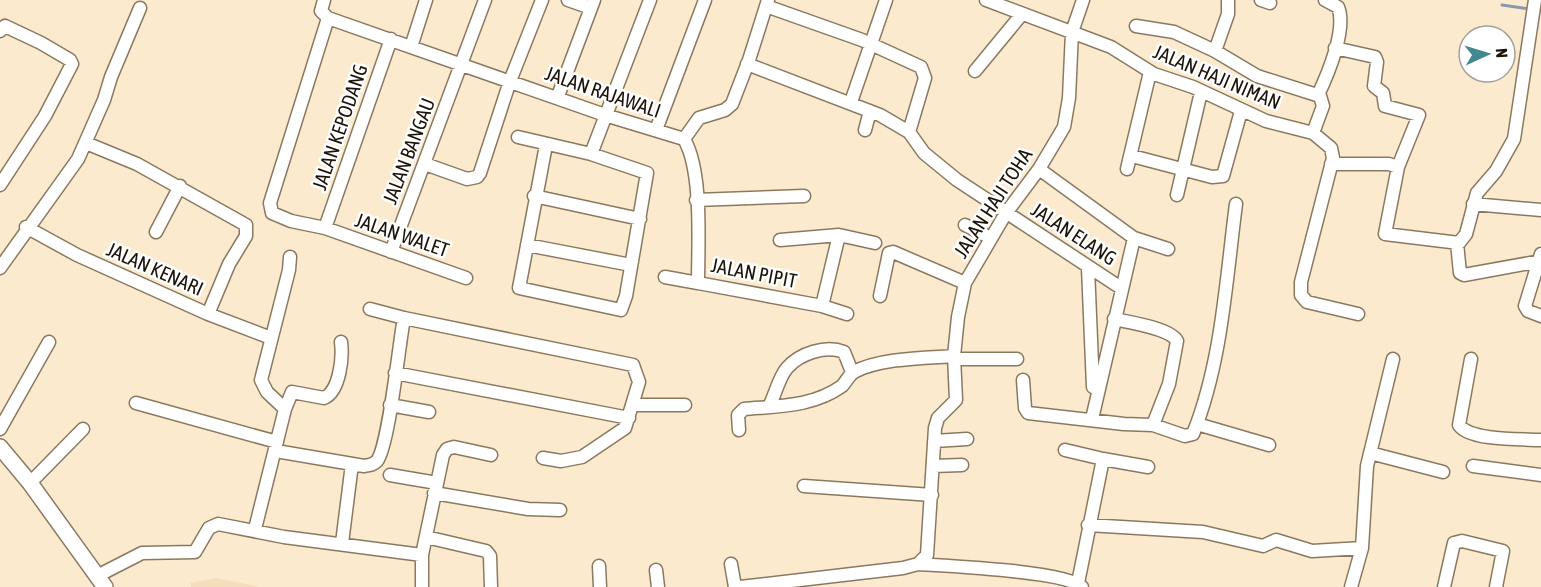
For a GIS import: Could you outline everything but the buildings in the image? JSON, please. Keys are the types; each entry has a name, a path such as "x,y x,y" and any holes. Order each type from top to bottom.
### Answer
{"main road":[{"path":"0,447 30,483 102,581"}],"street":[{"path":"411,47 426,0"},
{"name":"JALAN BANGAU","path":"391,252 485,0"},
{"path":"425,164 467,178 477,177 510,81 542,0"},
{"path":"558,96 592,4 568,0"},
{"path":"591,154 650,0"},
{"path":"656,130 705,0"},
{"path":"850,102 886,0"},
{"name":"JALAN HAJI NIMAN","path":"986,0 1111,47 1150,72 1241,111 1266,121 1313,133"},
{"name":"JALAN HAJI TOHA","path":"918,564 927,555 933,495 934,441 938,418 956,400 954,357 958,317 965,283 1006,213 1039,169 1064,127 1069,98 1072,32 1083,0"},
{"path":"1215,51 1227,14 1228,0"},
{"path":"1325,0 1338,7 1340,11 1335,48 1318,95 1323,106 1313,133 1331,148 1334,158 1300,282 1301,295 1308,302 1358,314"},
{"path":"684,139 699,118 725,110 732,104 767,3 869,44 921,67 925,72 909,132 850,102 747,64"},
{"path":"1534,7 1514,139 1496,171 1478,193 1473,204 1460,240 1460,273 1464,275 1540,259 1526,306 1528,311 1541,316"},
{"path":"0,268 27,227 78,159 140,8"},
{"path":"278,156 324,14"},
{"path":"324,14 270,209 275,215 291,221 324,228"},
{"name":"JALAN RAJAWALI","path":"324,14 411,47 558,96 605,115 684,139"},
{"path":"975,71 1022,14"},
{"path":"0,31 5,26 23,34 60,54 72,64 45,116 0,185"},
{"path":"1136,26 1174,32 1215,51 1257,75 1318,95"},
{"name":"JALAN KEPODANG","path":"324,228 391,39"},
{"path":"1335,48 1375,57 1377,62 1374,86 1383,93 1385,106 1419,115 1398,167 1385,234 1460,240"},
{"path":"1127,170 1150,72"},
{"path":"1177,195 1201,92"},
{"path":"865,130 870,111"},
{"path":"1132,156 1219,177 1226,173 1241,111"},
{"name":"JALAN ELANG","path":"909,132 924,153 937,165 1121,288"},
{"path":"518,138 591,154 647,173 624,305 618,310 520,290 518,286 534,196 546,145"},
{"name":"JALAN PIPIT","path":"684,139 692,158 696,200 698,283 822,306 847,314"},
{"path":"86,143 137,164 180,186 246,225 246,236 229,264 207,314"},
{"path":"1331,164 1389,164 1398,167"},
{"path":"1039,169 1134,238 1168,249"},
{"path":"156,232 180,186"},
{"path":"534,196 640,219"},
{"path":"696,200 804,196"},
{"path":"1023,380 1024,400 1028,413 1153,425 1185,436 1193,434 1218,334 1236,204"},
{"path":"1473,204 1541,210"},
{"path":"965,225 991,238"},
{"name":"JALAN KENARI","path":"27,227 77,255 207,314 271,338"},
{"name":"JALAN WALET","path":"324,228 466,278"},
{"path":"780,240 839,235 875,243"},
{"path":"822,306 839,235"},
{"path":"1092,419 1094,401 1134,238"},
{"path":"527,245 631,266"},
{"path":"880,296 889,253 893,252 965,283"},
{"path":"285,409 267,392 261,380 289,270 290,257"},
{"path":"1088,268 1094,401"},
{"path":"665,277 698,283"},
{"path":"370,309 633,365 639,382 625,428 582,456 561,460 543,458"},
{"path":"136,403 277,446 352,464 373,464 378,460 390,405 404,318"},
{"path":"1114,319 1162,331 1174,336 1177,341 1169,384 1153,425"},
{"path":"0,429 49,342"},
{"path":"255,529 285,409 292,392 324,398 331,393 341,364 341,342"},
{"path":"769,407 787,368 816,351 828,348 844,352 852,372"},
{"path":"739,430 740,411 807,402 843,385 852,372 914,357 1017,359"},
{"path":"1351,587 1362,548 1366,474 1393,359"},
{"path":"1471,359 1459,424 1461,428 1480,436 1541,440"},
{"path":"395,373 629,418"},
{"path":"390,405 429,412"},
{"path":"633,405 686,405"},
{"path":"1197,424 1269,446"},
{"path":"30,483 83,429"},
{"path":"934,441 967,439"},
{"path":"422,587 422,555 443,454 447,448 454,447 491,455"},
{"path":"1065,450 1102,459 1148,466"},
{"path":"1370,453 1443,472"},
{"path":"740,587 778,580 824,583 918,564 1046,576 1080,585 1088,525 1102,459"},
{"path":"342,543 352,464"},
{"path":"933,466 962,465"},
{"path":"1473,466 1541,475"},
{"path":"390,475 528,509 560,510"},
{"path":"804,486 933,495"},
{"path":"102,581 141,552 195,552 212,525 255,529 284,537 422,555"},
{"path":"1088,525 1203,532 1263,546 1276,540 1312,551 1362,548"},
{"path":"426,537 486,551 491,563 491,587"},
{"path":"1444,587 1454,543 1458,542 1501,550 1503,553 1496,587"},
{"path":"731,564 735,587"},
{"path":"599,566 600,587"},
{"path":"656,570 658,587"}],"shaded area":[{"path":"216,578 260,587 191,587 190,583"}],"waterway":[{"path":"1502,5 1530,9"}]}
